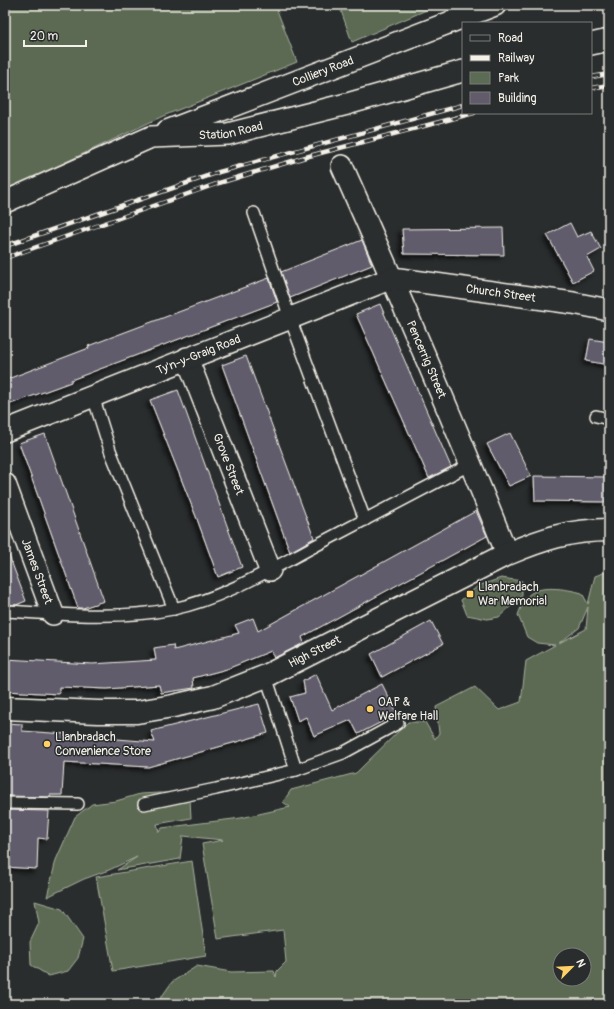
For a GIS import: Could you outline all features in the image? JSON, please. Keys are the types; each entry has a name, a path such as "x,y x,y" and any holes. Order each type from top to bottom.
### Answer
{"street":[{"name":"Colliery Road","path":"151,137 495,5"},
{"path":"592,44 609,40"},
{"name":"Station Road","path":"5,202 151,137 228,134 347,104 462,71"},
{"name":"Pencerrig Street","path":"342,166 392,278 471,464 507,554"},
{"name":"Church Street","path":"392,278 573,303 609,310"},
{"name":"Ty'n-y-Graig Road","path":"5,431 392,278"},
{"name":"Grove Street","path":"188,358 270,570"},
{"name":"James Street","path":"5,484 53,614"},
{"name":"High Street","path":"5,708 137,712 213,697 266,676 507,554 538,541 561,534 591,530 609,530"}],"lane":[{"path":"254,213 290,318 365,520"},
{"path":"94,396 110,450 174,609"},
{"path":"596,416 609,419"},
{"path":"5,611 87,616 136,615 174,609 212,597 270,570 471,464"},
{"path":"266,676 296,770"},
{"path":"144,804 154,803 296,770 343,753 398,723"},
{"path":"5,803 78,804"}],"green space":[{"path":"5,5 275,5 297,62 163,116 5,191"},
{"path":"339,5 438,5 352,42"},
{"path":"609,571 609,1004 151,1004 160,999 172,982 197,966 231,972 274,971 276,977 277,971 286,962 283,930 218,939 202,844 223,840 183,836 180,859 117,870 137,857 109,870 84,879 47,897 56,860 75,817 92,804 116,801 140,794 159,793 178,793 190,799 191,818 157,824 159,832 162,828 241,818 290,807 283,802 291,790 356,773 408,722 425,722 435,739 439,733 436,707 475,687 499,710 521,702 526,661 555,645 537,643 527,637 518,615 523,602 531,593 537,590 552,588 582,593 588,604 595,576","holes":["588,607 586,629 559,643 579,628"]},
{"path":"501,578 522,581 522,596 499,617 487,619 467,615 461,600 478,586"},
{"path":"192,861 206,956 113,971 96,877"},
{"path":"35,901 62,909 83,939 78,958 68,971 49,976 31,965 30,942 39,923"}],"building":[{"path":"570,223 577,237 591,231 601,249 587,257 594,271 573,282 547,235"},
{"path":"503,228 504,255 404,254 402,229"},
{"path":"362,240 372,265 290,298 281,272"},
{"path":"269,278 277,302 5,406 5,380 89,348 88,346"},
{"path":"380,304 451,467 429,478 356,314"},
{"path":"590,339 609,342 609,365 586,361"},
{"path":"246,356 314,538 290,552 222,365"},
{"path":"178,390 242,567 218,577 150,400"},
{"path":"510,433 531,476 509,486 487,444"},
{"path":"45,434 104,601 83,608 78,608 19,443"},
{"path":"534,476 607,477 607,502 535,501"},
{"path":"476,511 487,536 302,637 304,643 274,658 271,651 227,669 193,678 194,688 161,693 159,685 107,689 59,687 59,694 5,691 5,659 92,664 156,660 154,648 173,645 174,650 239,633 235,625 253,618 258,631"},
{"path":"5,550 7,550 26,601 16,605 5,604"},
{"path":"431,621 443,644 382,677 371,654"},
{"path":"316,674 332,710 382,684 397,714 358,734 351,720 314,736 306,717 298,721 290,697 305,693 303,681"},
{"path":"259,704 268,733 148,767 64,762 62,795 50,795 50,797 5,796 5,723 22,724 22,731 155,742 151,731"},
{"path":"5,810 49,811 47,839 38,838 37,869 5,867"}],"railway":[{"path":"592,77 609,74"},
{"path":"592,88 609,85"},
{"path":"5,246 219,172 462,105"},
{"path":"5,258 219,183 309,156 470,114"}],"place":[{"name":"Llanbradach War Memorial","path":"470,594"},
{"name":"OAP & Welfare Hall","path":"370,709"},
{"name":"Llanbradach Convenience Store","path":"47,744"}]}
